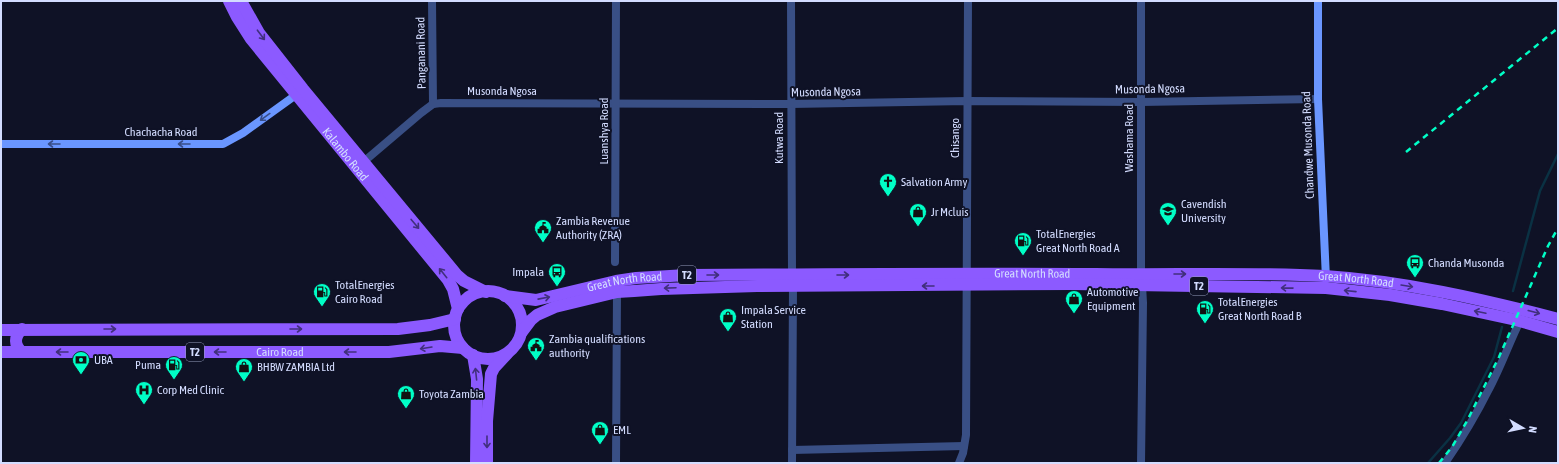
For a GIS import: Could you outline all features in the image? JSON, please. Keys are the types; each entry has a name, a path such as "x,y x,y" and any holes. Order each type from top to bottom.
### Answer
{"main road":[{"name":"Kalambo Road","path":"229,1 251,40 300,92 361,165 457,275 464,281 486,292"},
{"name":"Kalambo Road","path":"241,1 259,33 300,92"},
{"name":"Kalambo Road","path":"361,165 448,280 453,288 456,314"},
{"name":"Great North Road","path":"967,280 1094,274 1142,280"},
{"name":"Great North Road","path":"505,296 536,300 616,281 656,276 792,280 1142,280 1326,282 1418,288 1504,305 1558,319"},
{"name":"Great North Road","path":"522,332 531,320 555,307 617,292 792,280"},
{"name":"Great North Road","path":"1326,282 1485,313 1558,332"},
{"path":"476,463 482,421 492,370 518,341 522,332 522,321 519,311 513,302 496,292 474,294 465,300 456,314 456,335 468,351 477,379 482,421 487,463"},
{"name":"Cairo Road","path":"1,330 398,329 430,325 456,314"},
{"path":"248,329 252,334 254,342 248,352"},
{"path":"269,329 264,334 263,342 264,347 269,352"},
{"path":"1,330 6,335 7,341 5,348 1,352"},
{"path":"22,330 17,335 16,341 18,348 22,352"},
{"name":"Cairo Road","path":"1,352 389,352 440,346 468,351"},
{"path":"468,351 482,358 493,358 503,355 511,349"}],"street":[{"name":"Panganani Road","path":"432,1 433,104"},
{"name":"Luanshya Road","path":"615,262 616,1"},
{"name":"Kutwa Road","path":"791,1 792,463"},
{"name":"Chisango","path":"959,463 966,435 968,1"},
{"name":"Washama Road","path":"1141,463 1142,1"},
{"name":"Chandwe Musonda Road","path":"1318,1 1318,98 1326,282"},
{"name":"Chachacha Road","path":"1,144 223,144 238,136 300,92"},
{"name":"Musonda Ngosa","path":"433,104 791,104 967,101 1141,102 1318,98"},
{"path":"361,165 433,104"},
{"path":"616,463 617,292"},
{"path":"1445,463 1460,442 1490,388 1520,321"},
{"path":"792,450 964,446"}],"waterway":[{"path":"1513,291 1540,191 1558,154"},
{"path":"1428,463 1461,423 1494,357 1502,327"}],"railway":[{"path":"1406,152 1558,28"},
{"path":"1439,463 1452,447 1467,421 1499,357 1548,246 1558,228"}],"place":[{"name":"Salvation Army","path":"888,197"},
{"name":"Cavendish University","path":"1168,226"},
{"name":"Jr Mcluis","path":"918,227"},
{"name":"Zambia Revenue Authority (ZRA)","path":"543,243"},
{"name":"TotalEnergies Great North Road A","path":"1023,256"},
{"name":"Chanda Musonda","path":"1415,278"},
{"name":"Impala","path":"557,287"},
{"name":"TotalEnergies Cairo Road","path":"322,307"},
{"name":"Automotive Equipment","path":"1074,314"},
{"name":"TotalEnergies Great North Road B","path":"1205,324"},
{"name":"Impala Service Station","path":"728,332"},
{"name":"Zambia qualifications authority","path":"536,361"},
{"name":"UBA","path":"81,375"},
{"name":"Puma","path":"174,380"},
{"name":"BHBW ZAMBIA Ltd","path":"244,382"},
{"name":"Corp Med Clinic","path":"144,405"},
{"name":"Toyota Zambia","path":"406,409"},
{"name":"EML","path":"600,445"}]}
